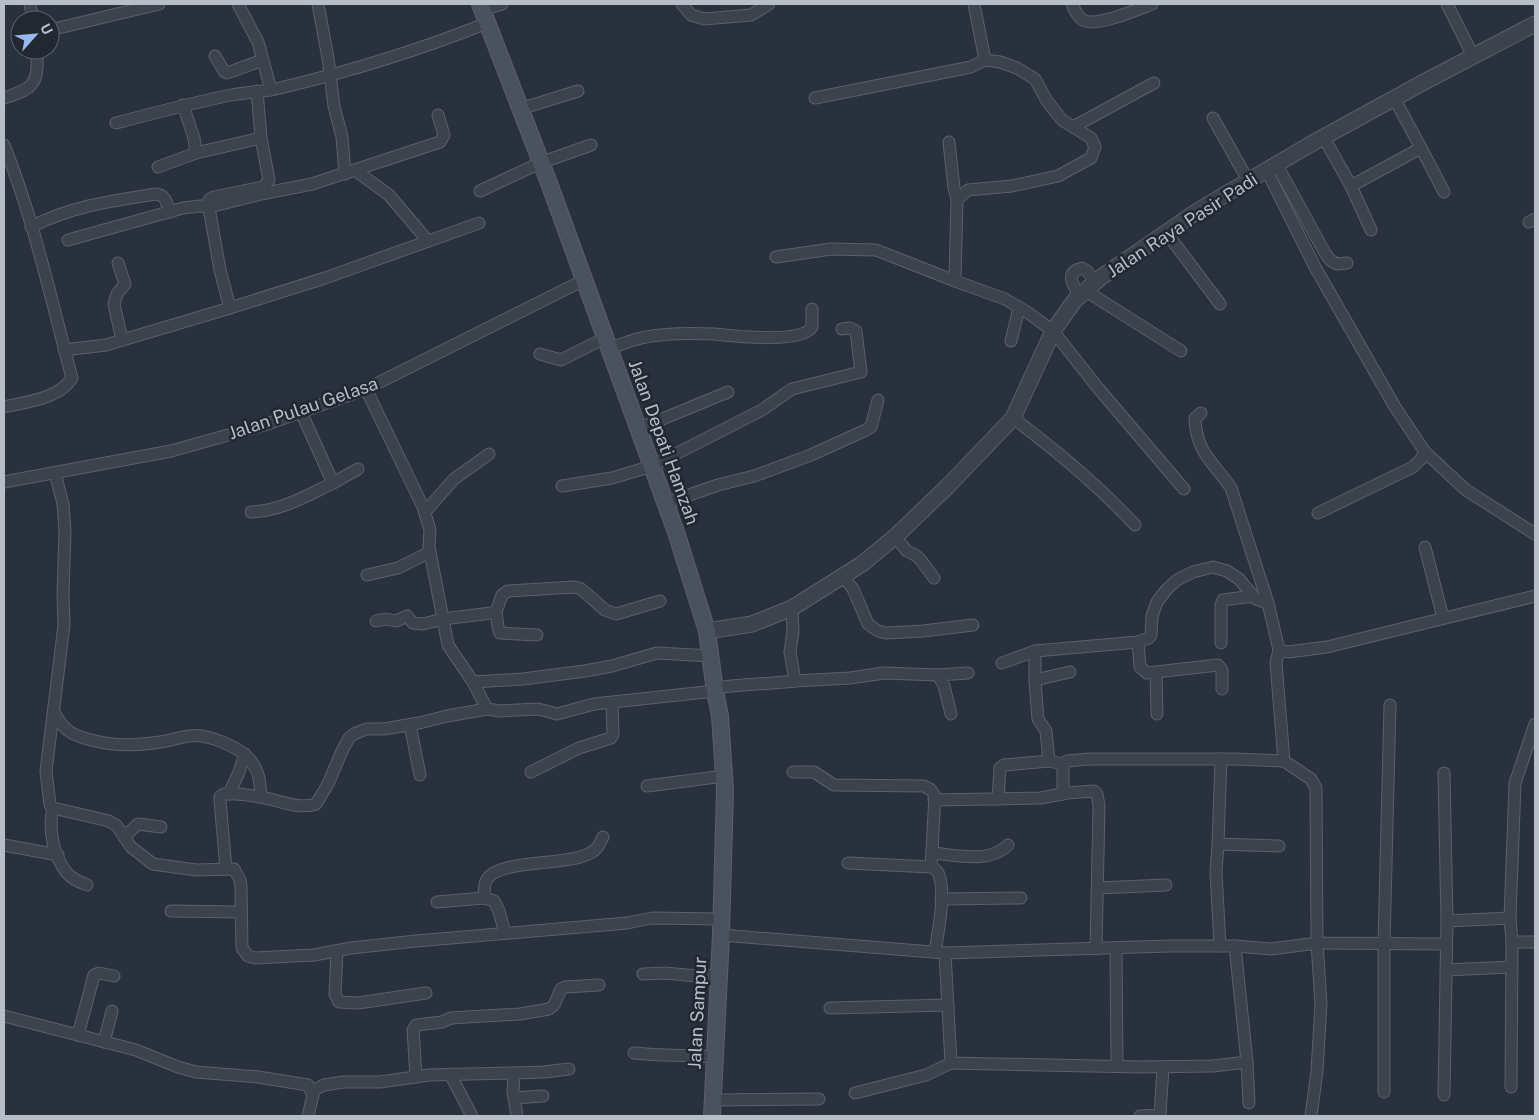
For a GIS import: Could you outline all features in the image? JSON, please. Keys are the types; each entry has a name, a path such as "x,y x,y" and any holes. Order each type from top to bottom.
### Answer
{"main road":[{"name":"Jalan Depati Hamzah","path":"483,12 666,503 690,572 707,631 720,716 724,776 721,922"},
{"name":"Jalan Sampur","path":"712,1108 721,922"}],"street":[{"path":"60,28 159,4"},
{"path":"238,4 258,42 271,90"},
{"path":"318,4 334,106 350,172 389,195 428,241"},
{"path":"116,122 183,106 271,90 330,76 395,57 445,40 483,12 502,4"},
{"path":"682,4 691,15 704,19 751,15 769,4"},
{"path":"974,4 985,60"},
{"path":"1072,4 1083,21 1094,22 1152,4"},
{"path":"1446,4 1473,56"},
{"name":"Jalan Raya Pasir Padi","path":"707,631 752,624 792,608 862,564 895,537 949,485 1013,418 1053,331 1087,290 1166,232 1199,210 1394,98 1535,24"},
{"path":"215,56 227,73 263,60"},
{"path":"4,98 29,88 37,75 37,60"},
{"path":"815,98 971,67 985,60 1000,62 1018,68 1035,79 1047,101 1062,120 1091,138 1096,147 1091,158 1058,176 1012,186 968,190 957,199"},
{"path":"1073,126 1154,83"},
{"path":"230,308 220,270 208,202 210,199 263,187 269,180 260,138 258,91"},
{"path":"520,109 578,92"},
{"path":"1394,98 1444,192"},
{"path":"183,106 194,138 196,153"},
{"path":"68,240 170,212 200,206 209,207 312,184 440,142 444,135 438,115"},
{"path":"1213,118 1249,182"},
{"path":"158,167 196,153 260,138"},
{"path":"1324,138 1351,186 1371,230"},
{"path":"949,142 957,199 955,281"},
{"path":"4,145 24,200 49,285 72,378 57,393 4,407"},
{"path":"480,191 540,162 590,145"},
{"path":"1351,186 1421,148"},
{"path":"1272,168 1330,260 1337,264 1347,263"},
{"path":"1272,168 1325,283 1395,408 1425,452 1466,490 1535,534"},
{"path":"31,227 69,210 156,194 165,198 170,212"},
{"path":"64,350 106,345 230,308 325,278 479,224"},
{"path":"1166,232 1220,304"},
{"path":"776,257 831,249 876,250 1004,299 1020,308 1053,331 1098,388 1184,489"},
{"path":"118,263 125,284 117,294 114,304 122,340"},
{"name":"Jalan Pulau Gelasa","path":"4,482 170,451 264,425 366,389 584,280"},
{"path":"1087,290 1181,351"},
{"path":"1011,341 1020,308"},
{"path":"540,354 561,360 607,343 646,337 715,334 768,338 797,335 806,333 812,327 812,309"},
{"path":"562,486 612,478 652,466 762,410 792,389 861,372 856,330 842,328"},
{"path":"366,389 424,512 430,530 430,552 448,645 473,682 487,709"},
{"path":"638,429 728,392"},
{"path":"666,503 718,485 754,476 811,455 866,430 871,427 878,400"},
{"path":"301,412 333,483"},
{"path":"1201,413 1195,418 1198,441 1205,456 1231,488 1268,603 1279,650 1276,663 1284,761"},
{"path":"1013,418 1088,478 1135,525"},
{"path":"1318,513 1413,467 1421,460 1425,452"},
{"path":"424,512 454,479 489,454"},
{"path":"251,512 271,510 285,506 358,469"},
{"path":"55,473 62,504 65,531 64,625 46,771 49,801 53,808 50,822 58,855 66,872 75,880 87,885"},
{"path":"895,537 907,551 920,559 934,578"},
{"path":"1425,547 1443,618"},
{"path":"367,575 398,568 430,552"},
{"path":"1002,663 1035,651 1138,642 1149,638 1151,635 1152,616 1157,602 1162,596 1177,580 1193,572 1213,567 1227,571 1239,579 1256,599 1268,603"},
{"path":"844,576 853,589 868,624 878,632 924,631 973,625"},
{"path":"537,634 500,632 496,612 502,595 508,591 575,587 581,589 605,610 616,614 660,601"},
{"path":"1222,643 1221,605 1223,600 1253,596"},
{"path":"1279,650 1288,652 1327,647 1535,596"},
{"path":"792,608 793,631 790,652 795,680"},
{"path":"376,621 386,619 396,621 407,616 416,624 442,619 481,616 496,612"},
{"path":"1138,642 1140,667 1147,673 1218,665 1222,670 1222,689"},
{"path":"1035,651 1038,718 1046,731 1049,761"},
{"path":"473,682 523,679 585,671 612,666 657,653 711,656"},
{"path":"1035,680 1070,672"},
{"path":"1156,672 1157,714"},
{"path":"226,869 220,797 224,794 229,794 261,797 292,805 310,806 316,804 328,784 349,738 366,730 410,725 487,709 500,711 538,710 556,714 594,704 715,690 748,684 774,684 795,680 850,678 884,673 938,675 968,673"},
{"path":"938,675 944,686 951,714"},
{"path":"531,772 579,748 611,738 613,734 612,703"},
{"path":"1384,1092 1384,944 1390,705"},
{"path":"54,712 70,733 107,744 123,746 144,744 191,735 215,740 245,754 254,764 259,778 261,797"},
{"path":"1510,1087 1512,942 1510,918 1515,783 1535,724"},
{"path":"410,725 420,775"},
{"path":"229,794 240,772 245,754"},
{"path":"998,799 999,773 1002,766 1049,761 1063,764 1067,761 1089,759 1284,761 1311,779 1316,788 1317,943 1321,1004 1317,1071 1311,1116"},
{"path":"1220,946 1216,872 1221,759"},
{"path":"1063,764 1063,794"},
{"path":"793,772 814,772 833,785 924,786 931,790 934,800 931,867"},
{"path":"1444,773 1447,921 1444,1096"},
{"path":"647,786 724,776"},
{"path":"934,800 1041,798 1094,791 1097,794 1099,806 1096,949"},
{"path":"53,808 109,821 117,826 131,848 152,864 196,870 234,869 240,880 242,948 248,956 255,958 314,955 416,941 504,934 652,918 721,922 940,952 1220,946 1271,949 1317,943 1446,944"},
{"path":"124,837 138,824 161,827"},
{"path":"484,898 486,882 495,872 512,867 586,855 598,847 603,837"},
{"path":"932,853 981,857 994,855 1002,851 1008,844"},
{"path":"1218,844 1279,846"},
{"path":"4,845 58,855"},
{"path":"848,864 931,867 939,875 942,890 940,952 948,1004 951,1063"},
{"path":"1098,888 1166,885"},
{"path":"437,902 484,898 494,901 499,910 504,934"},
{"path":"941,899 1021,898"},
{"path":"171,911 242,912"},
{"path":"1447,921 1510,918"},
{"path":"1512,942 1535,942"},
{"path":"1235,946 1247,1062 1248,1103"},
{"path":"1116,948 1117,1066"},
{"path":"337,951 335,994 339,1002 358,1003 426,993"},
{"path":"1446,970 1512,967"},
{"path":"78,1035 94,975 99,973 114,976"},
{"path":"644,974 719,975"},
{"path":"416,1077 413,1030 416,1025 442,1022 451,1018 520,1014 549,1009 554,1005 561,989 565,987 599,986"},
{"path":"830,1008 948,1004"},
{"path":"104,1042 112,1011"},
{"path":"4,1016 136,1050 178,1067 196,1072 258,1077 308,1085 312,1091 308,1116"},
{"path":"634,1053 714,1057"},
{"path":"855,1093 926,1075 951,1063 1163,1067 1213,1066 1247,1062"},
{"path":"1140,1116 1160,1114 1163,1067"},
{"path":"312,1091 324,1085 343,1082 380,1082 450,1074 544,1072 569,1069"},
{"path":"514,1073 514,1098 517,1116"},
{"path":"450,1074 472,1116"},
{"path":"514,1098 543,1096"},
{"path":"712,1108 819,1099"}]}
